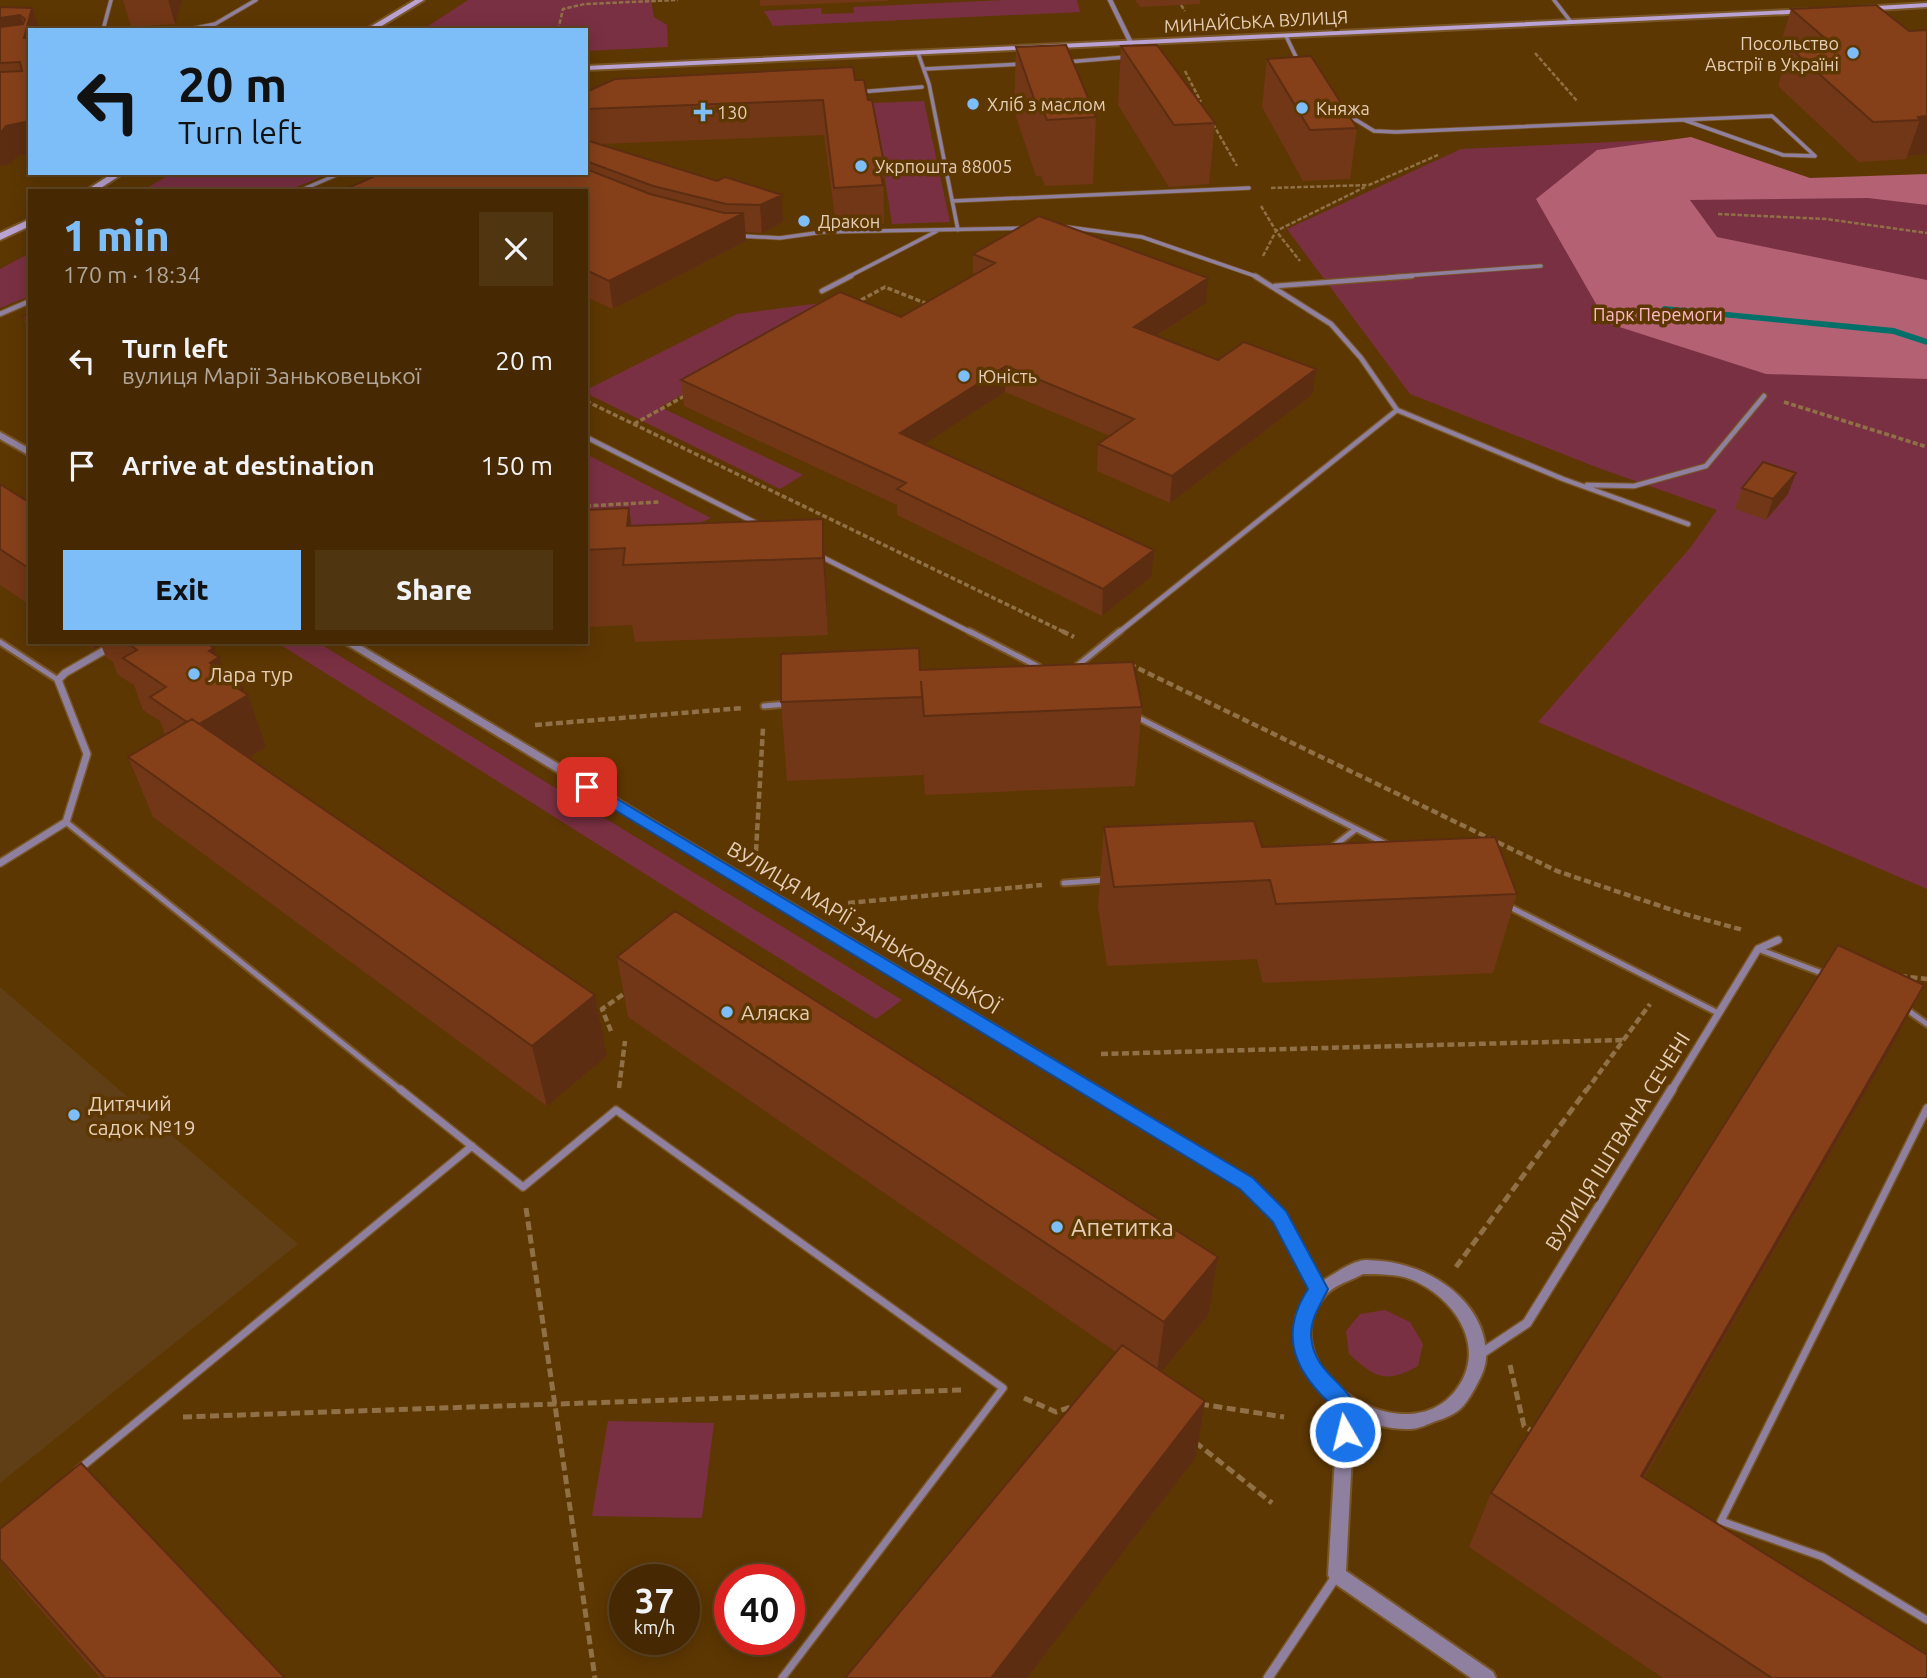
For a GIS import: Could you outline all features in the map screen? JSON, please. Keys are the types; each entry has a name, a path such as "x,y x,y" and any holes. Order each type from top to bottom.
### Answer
{"main road":[{"path":"372,28 420,0"},
{"path":"1845,9 1927,5"},
{"name":"МИНАЙСЬКА ВУЛИЦЯ","path":"588,68 1818,10"},
{"path":"92,189 117,175"},
{"path":"0,237 28,223"}],"street":[{"path":"1110,0 1131,43"},
{"path":"848,93 922,87"},
{"path":"304,189 336,175"},
{"path":"0,314 28,302"},
{"path":"0,435 28,452"},
{"path":"0,863 66,822 87,754 58,680 65,673 115,644"},
{"name":"ВУЛИЦЯ МАРІЇ ЗАНЬКОВЕЦЬКОЇ","path":"350,644 1247,1183 1280,1217 1318,1289"},
{"path":"1758,949 1778,940"},
{"name":"ВУЛИЦЯ ІШТВАНА СЕЧЕНІ","path":"1479,1355 1527,1323 1758,949"},
{"path":"1362,1267 1388,1268 1415,1274 1440,1288 1460,1307 1474,1331 1479,1355 1477,1375 1451,1409 1428,1419 1391,1421 1372,1417 1346,1405 1323,1385 1307,1361 1301,1335 1305,1310 1318,1289 1337,1275 1362,1267"},
{"path":"1268,1678 1337,1574 1346,1405"},
{"path":"1337,1574 1487,1678"}],"lane":[{"path":"104,28 111,0"},
{"path":"196,28 215,24 256,0"},
{"path":"1554,0 1570,22"},
{"path":"1286,36 1300,65"},
{"path":"1058,62 1124,59 1133,53 1131,43"},
{"path":"918,53 929,84 958,230"},
{"path":"924,69 1031,64"},
{"path":"1343,111 1374,131 1772,116 1815,156 1783,155 1684,120"},
{"path":"952,201 1250,188"},
{"path":"728,236 780,238 823,232 1035,227"},
{"path":"1062,228 1142,237 1251,273 1331,324 1361,358 1397,410 1581,485 1688,524"},
{"path":"822,291 940,230"},
{"path":"1275,286 1541,266"},
{"path":"1581,485 1634,486 1706,466 1764,396"},
{"path":"1071,672 1397,410"},
{"path":"588,438 765,528"},
{"path":"741,528 753,522"},
{"path":"814,553 1049,673"},
{"path":"0,642 58,680"},
{"path":"764,706 791,704"},
{"path":"1123,710 1393,848"},
{"path":"66,822 523,1187 616,1110 1003,1388 782,1678"},
{"path":"1326,852 1356,829"},
{"path":"1064,883 1117,879"},
{"path":"1504,904 1718,1013"},
{"path":"1758,949 1833,978"},
{"path":"1896,1003 1927,1024"},
{"path":"1927,1108 1721,1521 1823,1558 1927,1620"},
{"path":"70,1476 472,1146"}],"path":[{"path":"558,28 563,9 585,4 678,0"},
{"path":"1181,5 1185,10"},
{"path":"1535,53 1597,123"},
{"path":"1185,71 1201,102"},
{"path":"1251,273 1275,237 1276,231 1369,185 1442,154"},
{"path":"1250,188 1369,185"},
{"path":"1718,214 1826,219 1927,233"},
{"path":"851,305 885,287 941,309"},
{"path":"633,424 694,391"},
{"path":"1764,396 1927,447"},
{"path":"588,402 1557,871 1681,913 1778,940"},
{"path":"588,506 709,499"},
{"path":"531,725 764,706 756,851"},
{"path":"848,903 1064,883"},
{"path":"1891,975 1927,979"},
{"path":"1456,1267 1664,985"},
{"path":"611,1031 602,1009 636,986"},
{"path":"1101,1054 1624,1040"},
{"path":"616,1110 625,1041"},
{"path":"523,1187 596,1678"},
{"path":"140,1418 1003,1388 1056,1412 1082,1404"},
{"path":"1195,1403 1284,1417"},
{"path":"1191,1439 1272,1503"}],"shaded area":[{"name":"Дитячий садок №19","path":"0,987 298,1244 0,1483"}],"green space":[{"path":"468,0 651,0 654,17 667,25 668,47 588,51 588,28 425,28"},
{"path":"1004,0 1077,0 1080,12 773,26 764,11 821,8 822,14 854,13 853,7"},
{"path":"924,101 950,222 892,224 873,103"},
{"name":"Парк Перемоги","path":"1691,137 1810,178 1927,174 1927,205 1868,198 1690,200 1717,237 1927,280 1927,379 1766,374 1607,323 1536,199 1597,150"},
{"name":"Парк Перемоги","path":"1656,140 1806,188 1927,200 1927,889 1538,722 1690,548 1717,510 1596,467 1410,394 1287,229 1461,149"},
{"path":"169,175 325,175 292,189 145,189"},
{"path":"28,254 28,297 0,308 0,269"},
{"path":"821,303 839,306 660,407 803,475 780,489 588,394 588,389 737,314"},
{"path":"588,455 711,518 649,546 588,549"},
{"path":"279,644 320,644 902,1000 876,1019"},
{"path":"1385,1310 1410,1322 1423,1344 1418,1366 1397,1375 1381,1376 1367,1369 1349,1354 1346,1331 1360,1314"},
{"path":"608,1421 714,1423 702,1518 592,1516"}],"building":[{"path":"1876,5 1909,31 1927,30 1927,116 1918,117 1920,120 1873,122 1790,48 1833,45 1791,9"},
{"path":"0,7 32,8 24,38 28,38 28,121 6,126 0,134 0,72 22,71 20,62 0,63 0,27 23,24 25,19 20,15 0,18"},
{"path":"1066,45 1096,117 1047,120 1043,110 1038,110 1016,47"},
{"path":"1157,45 1215,123 1174,125 1121,46"},
{"path":"1311,56 1357,128 1310,130 1267,59"},
{"path":"853,67 855,80 864,80 868,100 872,100 883,158 878,158 883,185 834,188 823,100 588,109 588,91 615,79"},
{"path":"588,141 717,181 725,177 782,195 760,205 726,204 653,186 588,162"},
{"path":"588,170 650,194 724,213 744,213 609,281 588,271 588,189 346,189 377,175 588,175"},
{"name":"Юність","path":"1039,216 1208,278 1134,327 1218,360 1244,342 1316,369 1172,476 1098,444 1134,419 1006,366 900,433 1154,550 1103,589 897,489 906,483 681,380 840,292 901,317 995,263 973,254"},
{"path":"1763,462 1796,473 1773,499 1742,488"},
{"path":"0,484 28,502 28,568 0,549"},
{"path":"629,508 627,526 823,519 823,558 623,565 625,548 588,550 588,510"},
{"path":"129,644 208,644 214,648 209,651 219,657 210,663 242,684 236,687 248,695 199,724 192,719 187,722 150,697 166,687 123,658 137,650"},
{"path":"919,648 920,670 1133,662 1142,707 924,716 921,681 922,697 781,702 781,654"},
{"path":"192,719 595,995 532,1046 128,757"},
{"path":"1254,821 1262,847 1495,837 1517,894 1276,904 1270,880 1114,887 1104,827"},
{"path":"675,911 1218,1257 1164,1322 617,957"},
{"path":"1838,945 1924,985 1641,1476 1927,1655 1927,1678 1772,1678 1491,1493"},
{"path":"1122,1345 1205,1401 991,1678 845,1678"},
{"path":"81,1463 285,1678 105,1678 0,1559 0,1529"}],"waterway":[{"path":"1664,309 1894,331 1927,342"}],"place":[{"name":"Посольство Австрії в Україні","path":"1853,53"},
{"name":"Хліб з маслом","path":"973,104"},
{"name":"Княжа","path":"1302,108"},
{"name":"130","path":"703,112"},
{"name":"Укрпошта 88005","path":"861,166"},
{"name":"Дракон","path":"804,221"},
{"name":"Юність","path":"964,376"},
{"name":"Лара тур","path":"194,674"},
{"name":"Аляска","path":"727,1012"},
{"name":"Дитячий садок №19","path":"74,1115"},
{"name":"Апетитка","path":"1057,1227"}],"route":[{"path":"587,787 1247,1183 1280,1217 1318,1289 1305,1310 1301,1335 1307,1361 1323,1385 1346,1405 1345,1432"}]}
